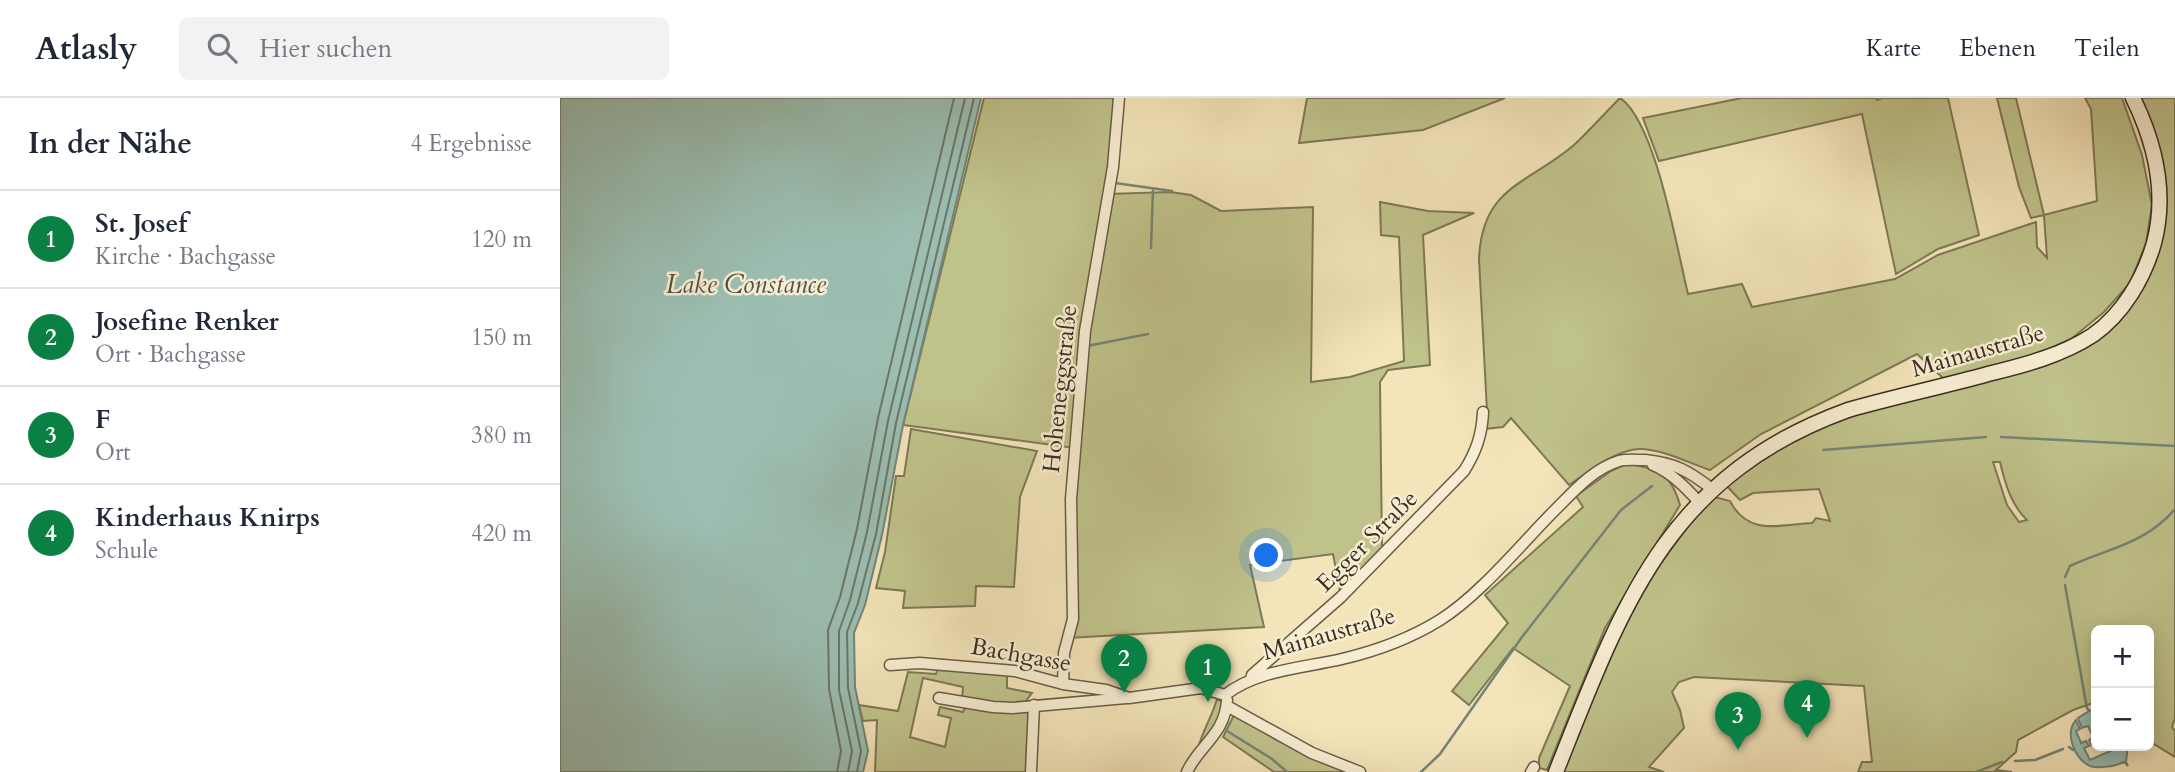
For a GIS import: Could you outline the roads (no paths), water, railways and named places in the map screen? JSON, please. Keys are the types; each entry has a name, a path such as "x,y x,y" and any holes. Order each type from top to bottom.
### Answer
{"main road":[{"name":"Mainaustraße","path":"1712,489 1780,439 1820,420 1872,403 2027,364 2059,352 2093,334 2115,316 2133,292 2149,261 2159,225 2157,170 2151,143 2133,98"},
{"path":"1556,772 1607,648 1633,593 1659,552 1712,489"}],"street":[{"name":"Hoheneggstraße","path":"1063,684 1064,653 1073,619 1071,499 1085,331 1113,166 1119,98"},
{"name":"Egger Straße","path":"1251,679 1252,675 1341,597 1464,471 1480,440 1483,412"},
{"name":"Mainaustraße","path":"1226,700 1251,679 1394,643 1438,621 1455,610 1592,475 1623,460 1679,466 1712,489"},
{"path":"1641,460 1664,470 1699,502"},
{"name":"Bachgasse","path":"890,665 920,663 1015,671 1063,684 1106,690 1129,698 1201,688 1226,700 1312,753 1360,772"},
{"path":"939,698 993,707 1129,698"},
{"path":"1186,772 1215,736 1224,719 1226,700"},
{"path":"1031,772 1034,705"}],"water":[{"name":"Lake Constance","path":"560,98 981,98 903,425 882,535 865,605 854,633 855,687 868,751 863,772 560,772"},
{"path":"2091,710 2091,733 2088,726 2082,728 2078,718"},
{"path":"2076,720 2080,729 2076,731 2081,743 2086,741 2089,746 2084,748 2090,760 2111,751 2127,751 2128,766 2124,762 2098,767 2085,763 2073,746 2073,726"}],"waterway":[{"path":"1115,183 1172,191"},
{"path":"1151,248 1153,189"},
{"path":"1087,346 1148,334"},
{"path":"1823,450 1986,437"},
{"path":"2001,437 2175,446"},
{"path":"1421,772 1440,754 1522,637 1621,510 1652,486"},
{"path":"2065,577 2070,566 2139,538 2175,509"},
{"path":"2065,585 2086,703"},
{"path":"2086,706 2089,711"},
{"path":"1227,731 1272,759 1287,772"},
{"path":"2069,747 2073,750"},
{"path":"2015,761 2035,760 2063,749"},
{"path":"1976,772 2002,762"}],"place":[{"name":"Josefine Renker","path":"1124,693"},
{"name":"St. Josef","path":"1208,702"},
{"name":"Kinderhaus Knirps","path":"1807,738"},
{"name":"F","path":"1738,750"}]}
